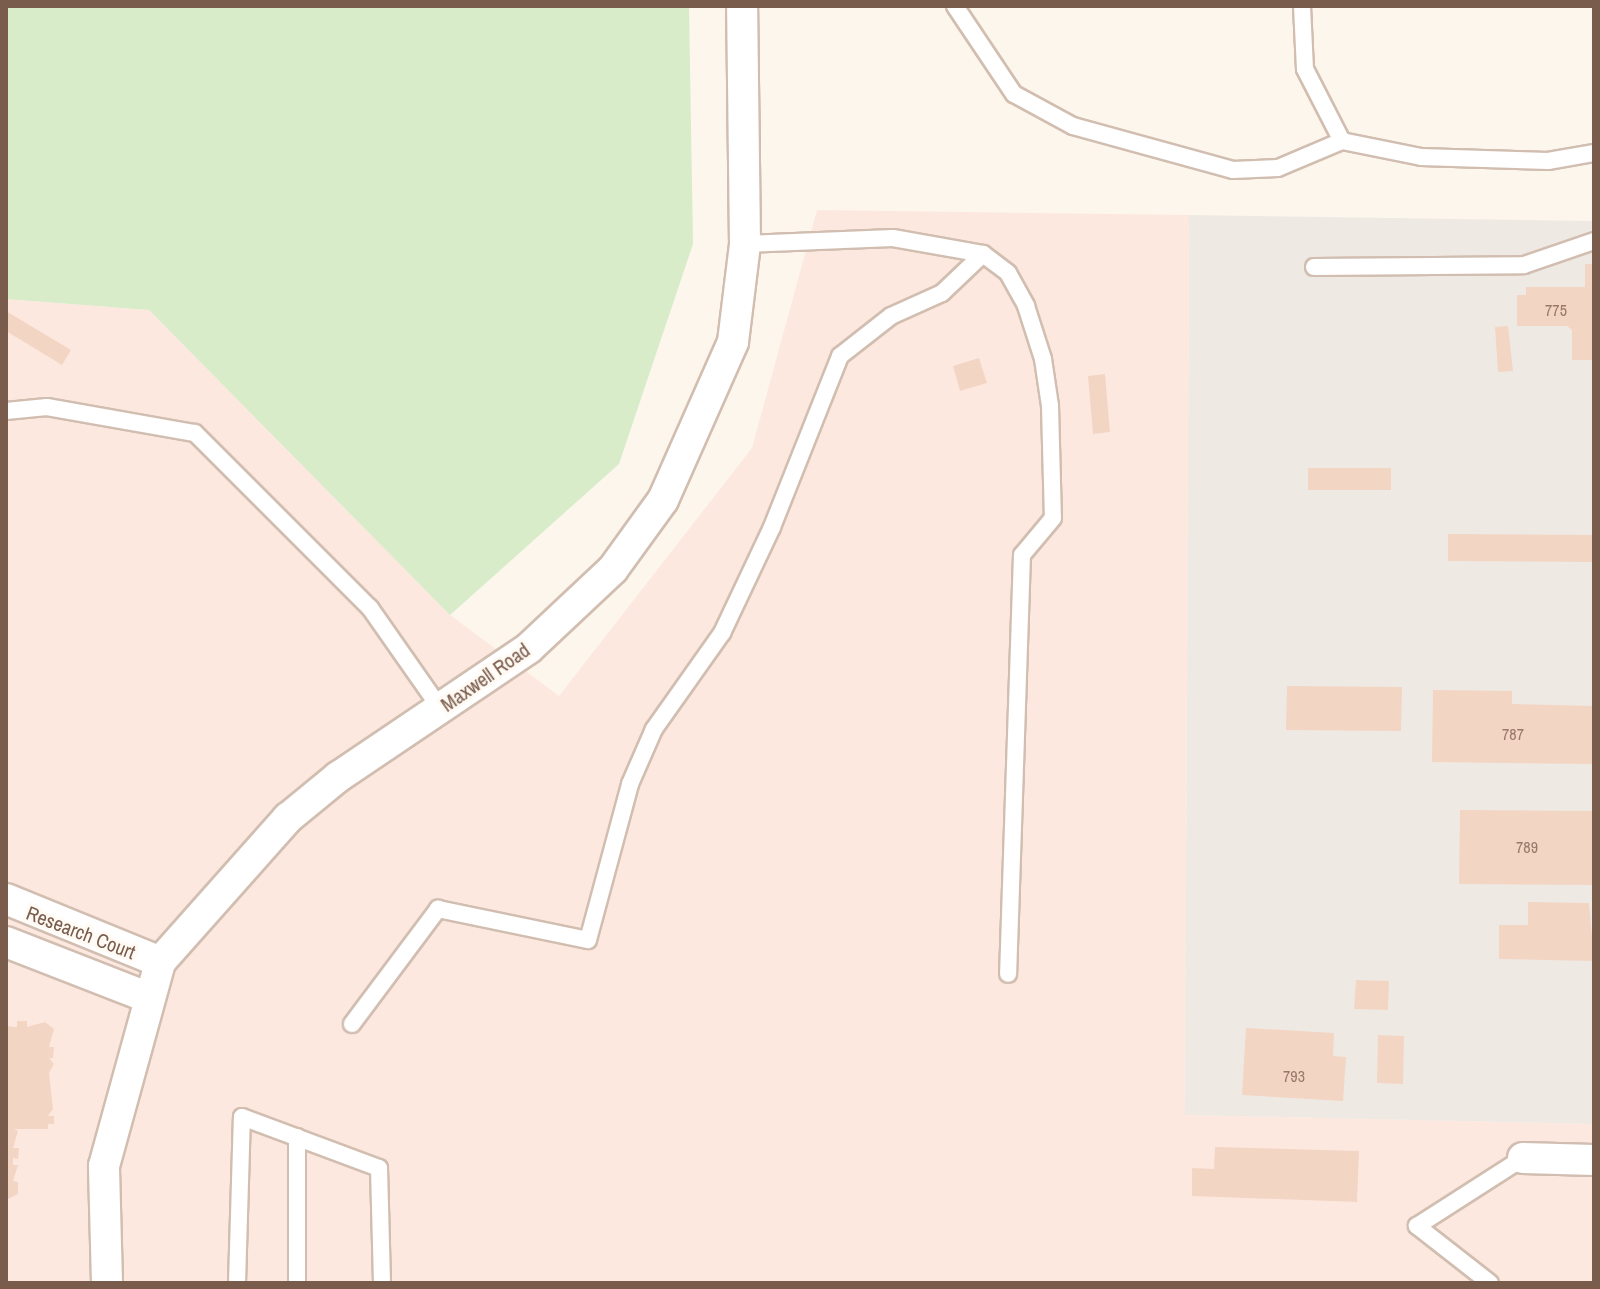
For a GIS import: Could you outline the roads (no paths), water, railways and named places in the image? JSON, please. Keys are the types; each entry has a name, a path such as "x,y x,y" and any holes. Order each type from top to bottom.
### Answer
{"street":[{"name":"Maxwell Road","path":"107,1283 104,1166 147,997 160,962 288,818 338,777 529,648 613,569 663,500 733,342 745,244 742,6"},
{"name":"Research Court","path":"6,899 160,962"},
{"name":"Research Court","path":"6,942 147,997"},
{"path":"1523,1158 1594,1160"}],"lane":[{"path":"955,6 1014,94 1073,126 1233,170 1278,168 1342,141 1421,157 1548,161 1594,153"},
{"path":"1302,6 1305,69 1342,141"},
{"path":"745,244 893,238 983,254 1008,273 1026,306 1043,359 1050,406 1053,518 1022,555 1008,974"},
{"path":"1314,267 1524,265 1594,241"},
{"path":"352,1024 438,909 588,940 630,784 648,742 722,633 772,527 840,356 891,316 942,293 983,254"},
{"path":"6,411 47,407 195,433 370,608 440,708"},
{"path":"237,1283 242,1117 379,1168 382,1283"},
{"path":"297,1137 297,1283"},
{"path":"1490,1283 1417,1226 1523,1158"}]}
